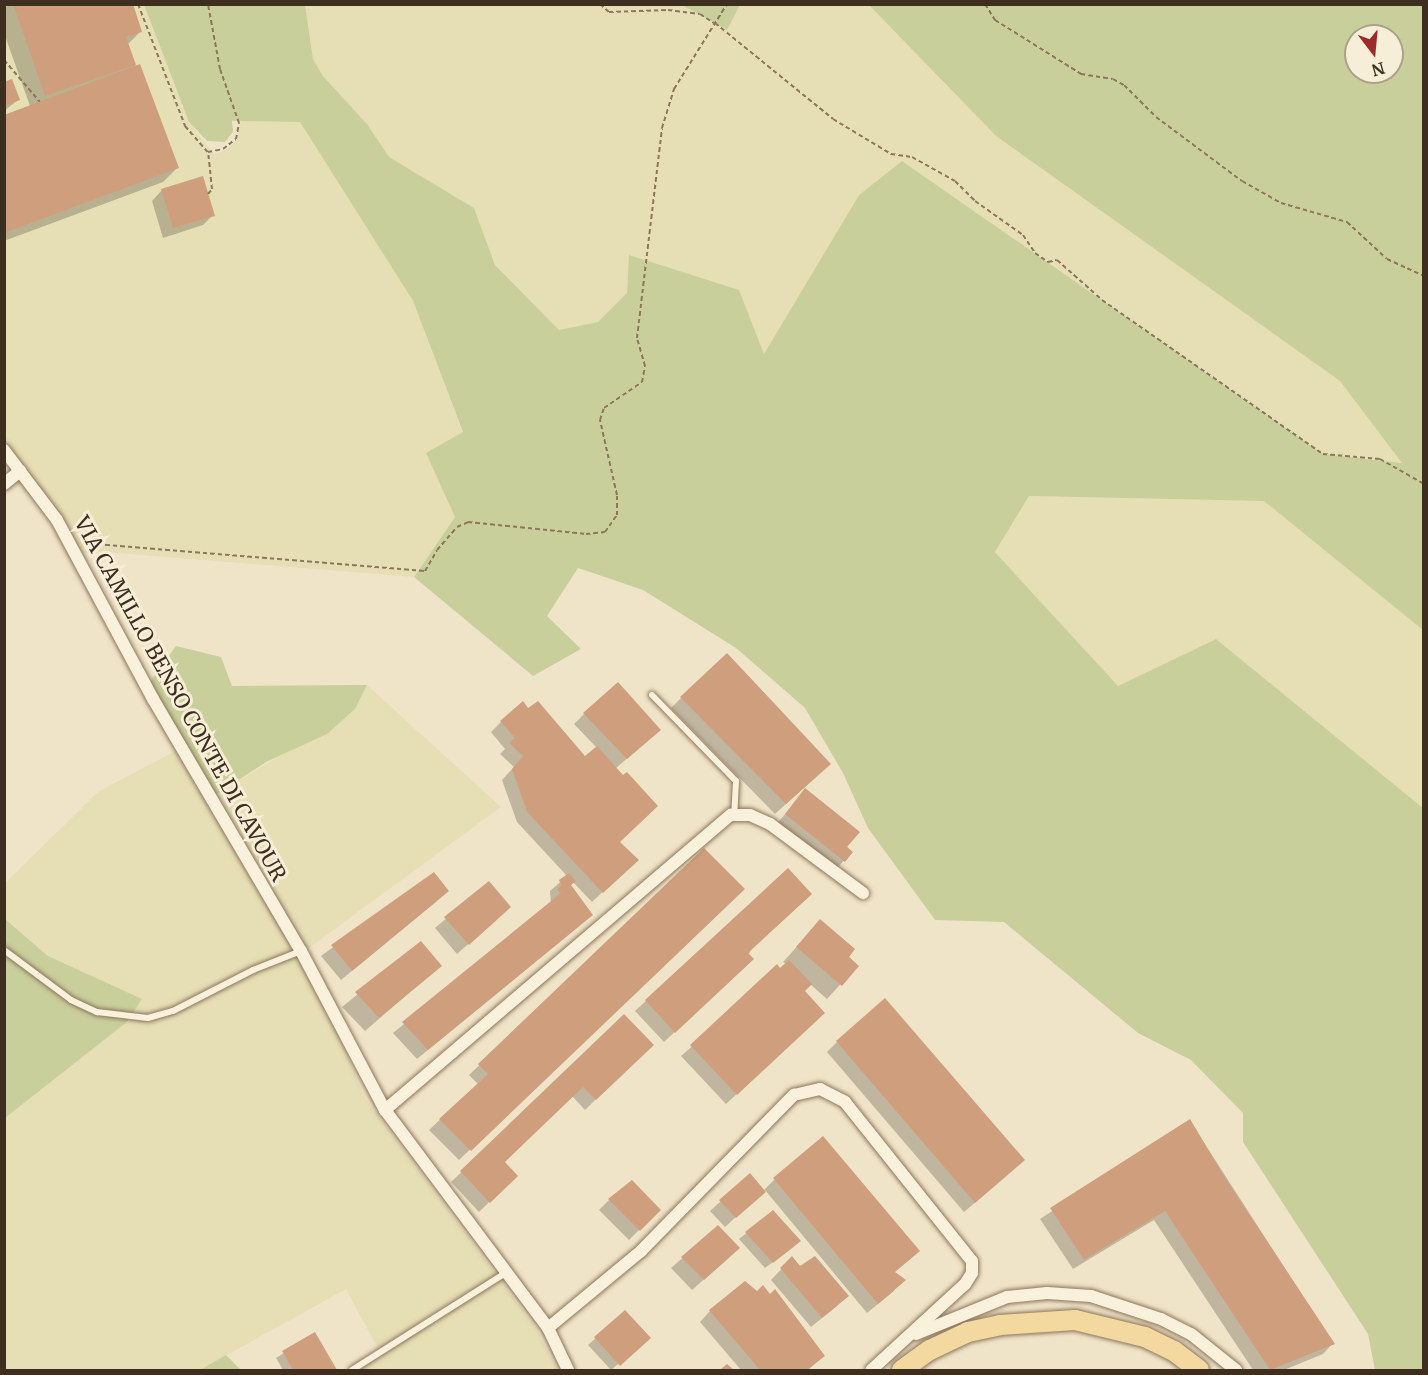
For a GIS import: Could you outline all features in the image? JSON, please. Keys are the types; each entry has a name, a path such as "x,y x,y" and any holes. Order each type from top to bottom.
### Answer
{"main road":[{"path":"902,1371 930,1350 968,1332 1000,1325 1075,1320 1145,1337 1174,1351 1199,1371"}],"street":[{"name":"VIA CAMILLO BENSO CONTE DI CAVOUR","path":"4,450 69,542 153,699 300,951 385,1110 548,1328 568,1371"},
{"path":"4,484 20,471"},
{"path":"385,1110 719,822 734,815 770,824 863,893"},
{"path":"548,1328 641,1251 794,1095 820,1089 845,1102 972,1261 972,1273 965,1284 871,1371"},
{"path":"906,1338 975,1307 1007,1297 1047,1293 1091,1296 1161,1318 1191,1334 1236,1371"}],"lane":[{"path":"652,694 736,781 734,815"},
{"path":"4,950 88,1008 120,1017 148,1018 173,1011 253,970 300,951"},
{"path":"352,1371 507,1272"}],"path":[{"path":"138,4 185,126 208,152 212,189 208,194"},
{"path":"208,4 220,69 239,123 236,139 223,149 208,152"},
{"path":"600,4 609,12 668,10 700,14 715,23 833,119 891,154 912,157 955,181 975,201 1023,235 1035,253 1048,262 1057,260 1102,300 1323,454 1380,459 1424,484"},
{"path":"69,542 425,571 443,542 457,527 468,522 586,534 605,532 616,515 616,486 600,420 604,408 642,382 645,366 637,338 662,128 674,88 727,4"},
{"path":"985,4 995,20 1081,74 1113,79 1124,85 1156,117 1242,181 1281,202 1347,222 1387,259 1424,276"},
{"path":"4,60 40,102"}],"shaded area":[{"path":"4,5 144,5 189,122 214,154 224,151 237,140 241,121 300,122 413,301 463,433 455,517 414,577 104,552 79,553 5,448"},
{"path":"305,5 682,5 727,30 740,5 869,5 996,136 1340,381 1403,463 1323,454 902,161 859,195 764,354 670,269 630,255 628,293 598,322 559,330 495,265 474,208 389,157 367,124 323,76 313,59"},
{"path":"1029,496 1264,501 1423,630 1423,808 1216,639 1118,686 995,552"},
{"path":"367,685 501,807 298,956 330,1014 365,1098 533,1324 558,1370 355,1370 474,1287 378,1349 346,1289 200,1370 5,1370 5,1118 127,1022 174,1009 253,968 297,957 253,966 173,1007 129,1018 141,999 48,956 5,919 5,883 98,792 181,748 211,798 355,709"}],"green space":[{"path":"144,5 305,5 313,59 323,76 367,124 389,157 474,208 495,265 559,330 598,322 627,293 629,255 739,290 764,354 859,195 902,161 1323,454 1402,463 1340,381 996,136 869,5 1423,5 1423,630 1264,501 1029,496 995,552 1118,686 1216,639 1423,808 1423,1370 1375,1370 1368,1334 1243,1142 1243,1113 1191,1060 1138,1033 1004,922 935,920 868,828 843,773 805,708 736,648 643,590 578,568 547,616 581,649 533,676 414,577 455,517 426,453 463,432 413,301 300,122 232,121 233,132 225,142 207,141 189,122"},
{"path":"682,5 740,5 727,30"},
{"path":"176,646 221,657 232,686 367,685 355,709 327,734 266,762 210,799 149,683"},
{"path":"5,919 48,956 142,999 127,1022 5,1118"},
{"path":"226,1355 241,1370 200,1370"}],"building":[{"path":"13,4 133,4 142,32 126,37 136,65 45,96"},
{"path":"140,64 179,168 4,233 4,115"},
{"path":"12,79 20,100 4,106 4,82"},
{"path":"203,176 215,216 173,228 161,189"},
{"path":"727,653 831,764 786,804 680,697"},
{"path":"618,682 661,730 627,759 583,713"},
{"path":"523,701 528,708 538,701 585,756 597,746 623,775 627,772 658,806 620,842 639,860 603,893 527,812 512,769 523,756 509,743 515,738 500,721"},
{"path":"805,788 860,832 847,847 853,852 845,862 785,814"},
{"path":"704,848 745,889 471,1151 439,1119 488,1074 478,1064"},
{"path":"788,868 812,894 748,953 754,959 675,1033 645,1000"},
{"path":"434,872 449,891 352,971 331,945"},
{"path":"569,873 576,881 571,885 593,915 428,1050 402,1022 561,893 557,890 561,885 559,880"},
{"path":"489,881 511,907 469,945 444,917"},
{"path":"820,919 855,949 849,957 859,966 842,986 796,947"},
{"path":"421,941 442,966 379,1018 355,992"},
{"path":"789,960 812,984 805,991 825,1013 737,1095 690,1045 777,964 780,968"},
{"path":"885,998 1025,1160 975,1203 836,1041"},
{"path":"624,1014 654,1045 596,1100 583,1087 505,1162 518,1176 490,1203 460,1171"},
{"path":"1190,1119 1224,1176 1335,1344 1270,1370 1165,1211 1084,1260 1050,1208"},
{"path":"823,1136 920,1251 895,1272 906,1280 878,1304 773,1178"},
{"path":"750,1173 766,1192 736,1218 719,1200"},
{"path":"632,1180 661,1210 640,1231 608,1199"},
{"path":"773,1210 801,1241 773,1263 745,1232"},
{"path":"718,1225 740,1248 704,1280 681,1257"},
{"path":"792,1256 800,1266 815,1256 849,1296 822,1318 780,1268"},
{"path":"745,1281 757,1291 763,1285 770,1294 775,1289 825,1356 807,1370 760,1370 709,1310"},
{"path":"625,1310 651,1338 620,1366 594,1337"},
{"path":"315,1332 337,1370 293,1370 282,1351"},
{"path":"727,1364 734,1370 720,1370"}]}
